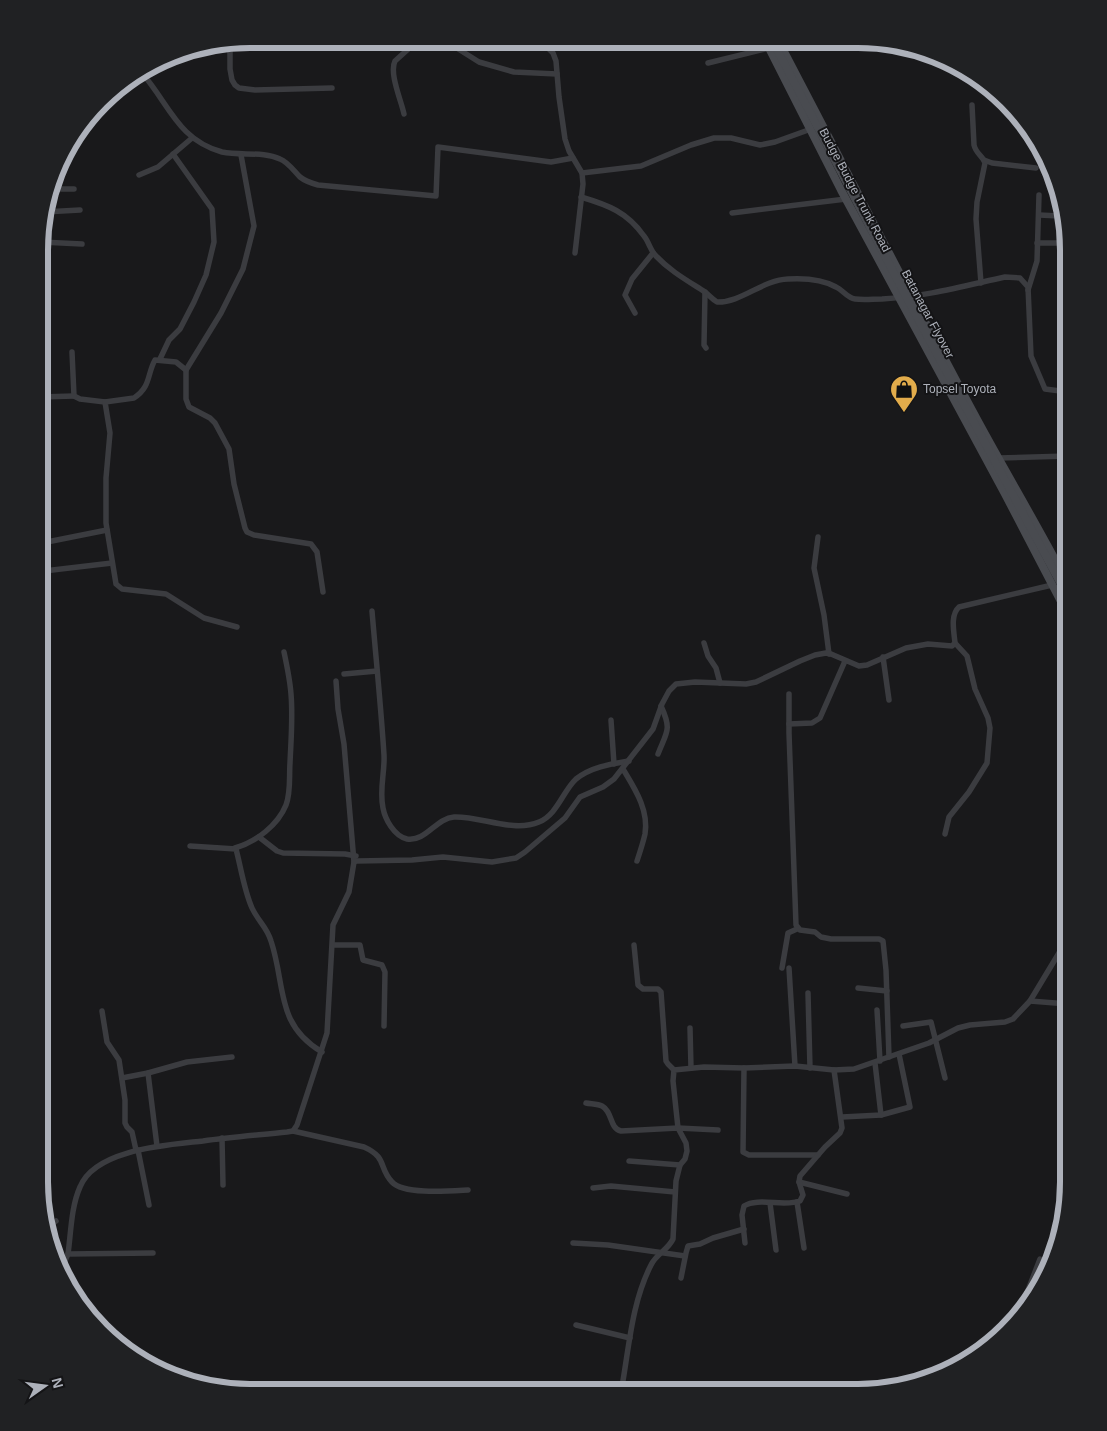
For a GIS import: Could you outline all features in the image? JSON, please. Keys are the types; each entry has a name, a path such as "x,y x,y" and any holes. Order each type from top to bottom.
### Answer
{"street":[{"path":"230,48 232,80 239,88 255,90 332,88"},
{"path":"404,114 394,77 393,65 410,48"},
{"path":"457,48 479,62 514,72 557,74"},
{"path":"547,48 555,57 565,139 582,173 575,254"},
{"path":"708,62 769,48"},
{"name":"Budge Budge Trunk Road","path":"769,48 846,198 1060,600"},
{"name":"Batanagar Flyover","path":"776,48 913,310 1060,582"},
{"name":"Budge Budge Trunk Road","path":"782,48 912,297 1060,568"},
{"path":"146,77 172,116 192,138 209,148 224,152 280,159 302,178 318,185 436,196 438,147 551,162 573,158"},
{"path":"972,104 975,151 984,160 992,163 1036,168"},
{"path":"582,173 641,166 691,145 714,138 730,138 760,145 775,142 811,129"},
{"path":"139,175 158,167 192,138"},
{"path":"160,359 169,340 180,329 194,302 206,275 214,242 212,209 173,154"},
{"path":"241,155 254,226 243,269 221,313 186,370 186,399 189,407 216,423 230,449 234,484 245,528 254,535 311,544 317,552 323,592"},
{"path":"981,283 976,219 984,160"},
{"path":"57,189 74,189"},
{"path":"1028,290 1036,261 1039,195"},
{"path":"581,197 606,204 623,214 641,232 653,253 680,276 720,302 741,296 775,280 807,279 823,281 856,299 912,297 1005,278 1020,278 1025,282 1028,290 1031,356 1045,389 1060,391"},
{"path":"732,213 846,198"},
{"path":"51,212 80,210"},
{"path":"1039,215 1057,216"},
{"path":"48,242 82,244"},
{"path":"1037,243 1059,243"},
{"path":"635,313 625,295 632,279 653,253"},
{"path":"705,292 704,345 706,348"},
{"path":"72,352 74,396"},
{"path":"48,397 74,396 80,399 105,402 134,398 138,396 148,381 152,364 155,360 176,362 186,370"},
{"path":"105,402 110,433 106,478 107,530 116,584 120,588 166,594 204,618 237,627"},
{"path":"999,458 1060,456"},
{"path":"48,542 107,530"},
{"path":"818,537 814,568 824,615 829,654"},
{"path":"48,571 112,563"},
{"path":"945,834 949,817 969,792 987,763 990,728 988,718 975,689 967,656 955,643 953,618 956,610 959,607 1052,585"},
{"path":"372,612 384,756 382,806 390,825 395,832 404,838 420,838 445,819 451,817 518,825 538,822 547,817 576,780 591,770 629,761"},
{"path":"704,643 708,656 716,668 720,683"},
{"path":"354,862 443,857 492,862 516,858 565,818 580,797 603,787 614,779 652,729 669,691 676,684 695,682 746,684 756,682 814,655 829,654 859,666 867,665 906,648 928,644 949,647 954,646 955,643"},
{"path":"190,846 235,848 249,843 276,821 283,810 289,790 292,712 291,693 284,652"},
{"path":"883,657 889,700"},
{"path":"789,724 812,723 820,718 845,661"},
{"path":"344,674 377,671"},
{"path":"293,1131 297,1125 327,1033 333,925 349,892 354,862 344,744 338,709 336,681"},
{"path":"789,694 797,928"},
{"path":"658,754 668,728 661,706"},
{"path":"611,720 614,764"},
{"path":"623,769 640,798 644,812 646,832 637,861"},
{"path":"259,836 277,851 283,853 353,855 362,861"},
{"path":"235,848 251,906 265,926 271,941 279,972 284,1006 289,1019 299,1035 308,1044 322,1052"},
{"path":"795,1066 786,968 788,933 797,928 815,932 825,938 881,940 885,945 889,1057"},
{"path":"333,944 360,945 363,960 382,965 385,972 384,1026"},
{"path":"634,945 638,985 643,989 658,989 661,992 666,1061 674,1070"},
{"path":"674,1070 795,1066 834,1070 854,1069 877,1062 970,1025 1005,1022 1013,1019 1030,1002 1060,951"},
{"path":"858,988 887,992"},
{"path":"808,994 810,1068"},
{"path":"1030,1002 1060,1004"},
{"path":"877,1010 877,1062 882,1116"},
{"path":"102,1011 107,1042 118,1057 126,1104 125,1123 132,1132 149,1205"},
{"path":"903,1026 930,1022 945,1078"},
{"path":"690,1028 691,1068"},
{"path":"842,1117 882,1116 910,1107 899,1054"},
{"path":"122,1078 187,1062 232,1057"},
{"path":"744,1068 743,1152 749,1155 818,1155"},
{"path":"622,1384 633,1318 651,1265 655,1258 670,1246 673,1239 677,1172 685,1159 687,1151 686,1143 678,1128 673,1081 674,1070"},
{"path":"745,1243 742,1215 744,1206 753,1203 797,1202 802,1199 803,1195 799,1182 801,1174 840,1133 842,1117 834,1070"},
{"path":"148,1073 158,1146"},
{"path":"586,1103 604,1107 608,1111 616,1130 678,1128 718,1130"},
{"path":"64,1262 68,1254 74,1210 80,1186 94,1169 109,1160 137,1150 158,1146 293,1131 364,1146 375,1152 392,1182 404,1189 444,1192 468,1190"},
{"path":"222,1138 223,1185"},
{"path":"629,1162 680,1166"},
{"path":"799,1182 847,1194"},
{"path":"593,1188 611,1186 675,1192"},
{"path":"797,1202 804,1248"},
{"path":"770,1203 776,1250"},
{"path":"52,1224 56,1221"},
{"path":"681,1278 687,1248 691,1245 700,1244 744,1229"},
{"path":"573,1243 608,1244 685,1256"},
{"path":"68,1254 152,1253"},
{"path":"1030,1286 1040,1260"},
{"path":"576,1325 630,1338"}],"place":[{"name":"Topsel Toyota","path":"904,413"}]}
